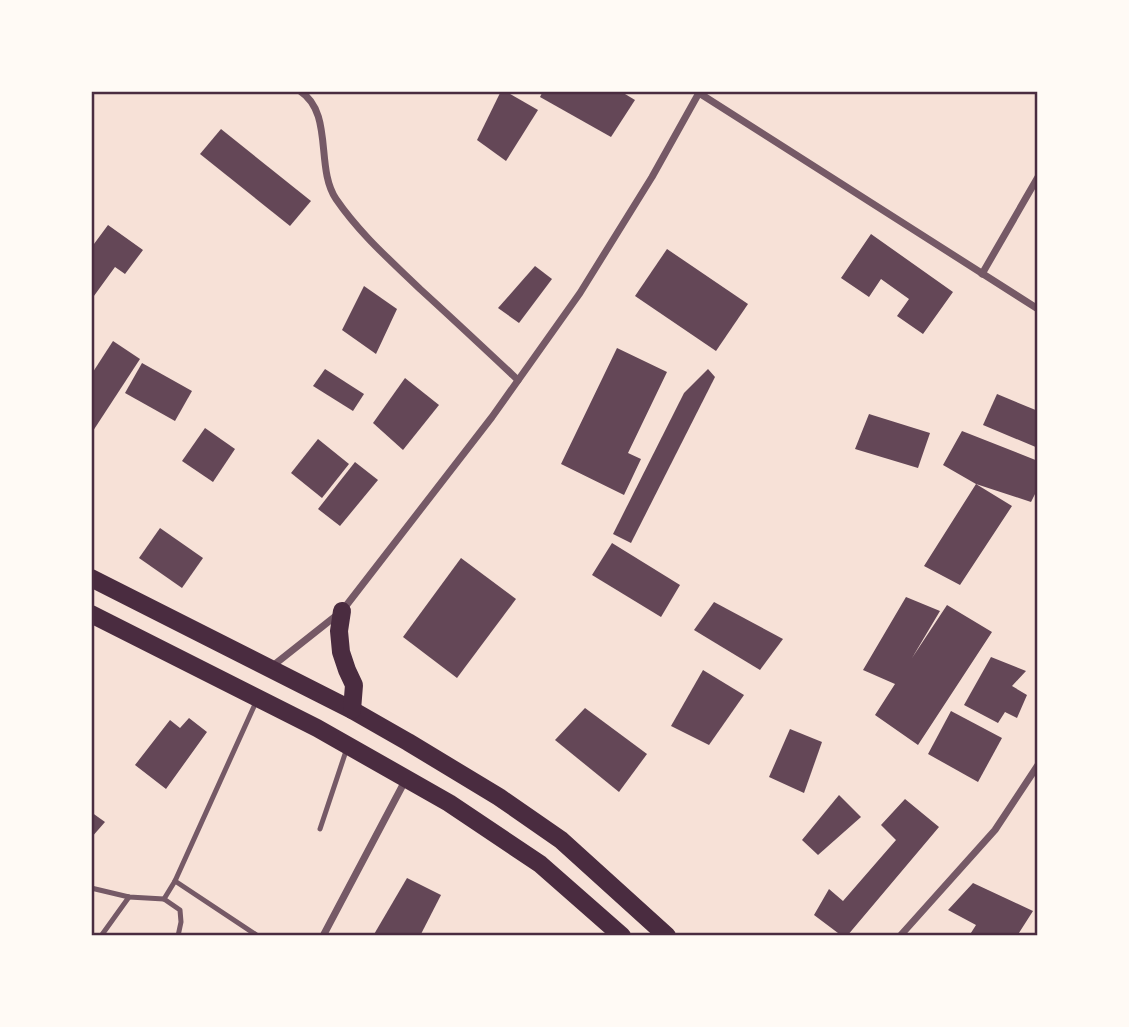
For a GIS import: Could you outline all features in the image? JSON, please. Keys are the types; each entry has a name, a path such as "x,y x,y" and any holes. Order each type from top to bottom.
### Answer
{"main road":[{"path":"91,578 352,710 499,797 561,840 667,936"},
{"path":"342,611 338,631 341,652 354,685 352,710"},
{"path":"91,614 348,745 449,803 540,864 622,936"}],"street":[{"path":"300,91 316,109 326,171 334,196 365,237 518,380"},
{"path":"269,668 342,611 492,417 580,293 652,177 699,92 1038,309"},
{"path":"982,274 1038,177"},
{"path":"900,936 995,830 1038,765"},
{"path":"323,936 407,779"}],"lane":[{"path":"164,899 175,881 258,698"},
{"path":"320,830 348,745"},
{"path":"175,881 258,936"},
{"path":"91,888 129,897 164,899 180,910 178,936"},
{"path":"101,936 129,897"}],"building":[{"path":"501,91 538,110 506,161 477,140"},
{"path":"543,91 620,91 635,100 611,137 540,97"},
{"path":"221,129 311,201 290,226 200,154"},
{"path":"108,225 143,250 125,274 115,267 91,300 91,248"},
{"path":"871,234 953,292 923,334 897,316 909,299 881,279 869,297 841,278"},
{"path":"667,249 748,304 716,351 635,296"},
{"path":"535,266 552,279 519,323 498,308"},
{"path":"364,286 397,309 376,354 342,330"},
{"path":"113,341 140,359 91,434 91,375"},
{"path":"617,348 667,372 628,453 641,459 624,495 561,464"},
{"path":"142,363 192,391 175,421 125,393"},
{"path":"325,369 364,394 353,411 313,386"},
{"path":"708,369 715,377 631,543 613,534 684,393"},
{"path":"405,378 439,405 403,450 373,423"},
{"path":"997,394 1038,411 1038,448 983,425"},
{"path":"869,414 930,433 918,468 855,449"},
{"path":"205,428 235,449 213,482 182,461"},
{"path":"962,431 1038,461 1038,488 1031,502 976,484 943,465"},
{"path":"318,439 349,464 322,498 291,473"},
{"path":"355,462 378,480 340,526 318,509"},
{"path":"976,484 1012,506 960,585 924,566"},
{"path":"160,528 203,558 182,588 139,558"},
{"path":"612,543 680,585 661,617 592,575"},
{"path":"461,558 516,599 457,678 403,637"},
{"path":"906,597 940,611 912,658 947,605 992,632 918,745 875,715 895,684 863,670"},
{"path":"714,602 783,639 760,670 694,630"},
{"path":"991,657 1026,671 1012,686 1027,695 1017,718 1005,712 998,723 964,705"},
{"path":"703,670 744,695 709,745 671,726"},
{"path":"585,708 647,754 619,792 555,740"},
{"path":"951,711 1002,738 978,782 928,754"},
{"path":"189,718 207,732 166,789 135,765 170,720 180,728"},
{"path":"790,729 822,742 804,793 769,777"},
{"path":"839,795 861,817 818,855 802,840"},
{"path":"905,799 939,827 847,936 842,936 814,915 829,889 843,901 896,840 881,825"},
{"path":"91,812 105,822 91,838"},
{"path":"407,878 441,895 420,936 373,936"},
{"path":"973,883 1033,911 1017,936 969,936 976,925 948,910"}]}
